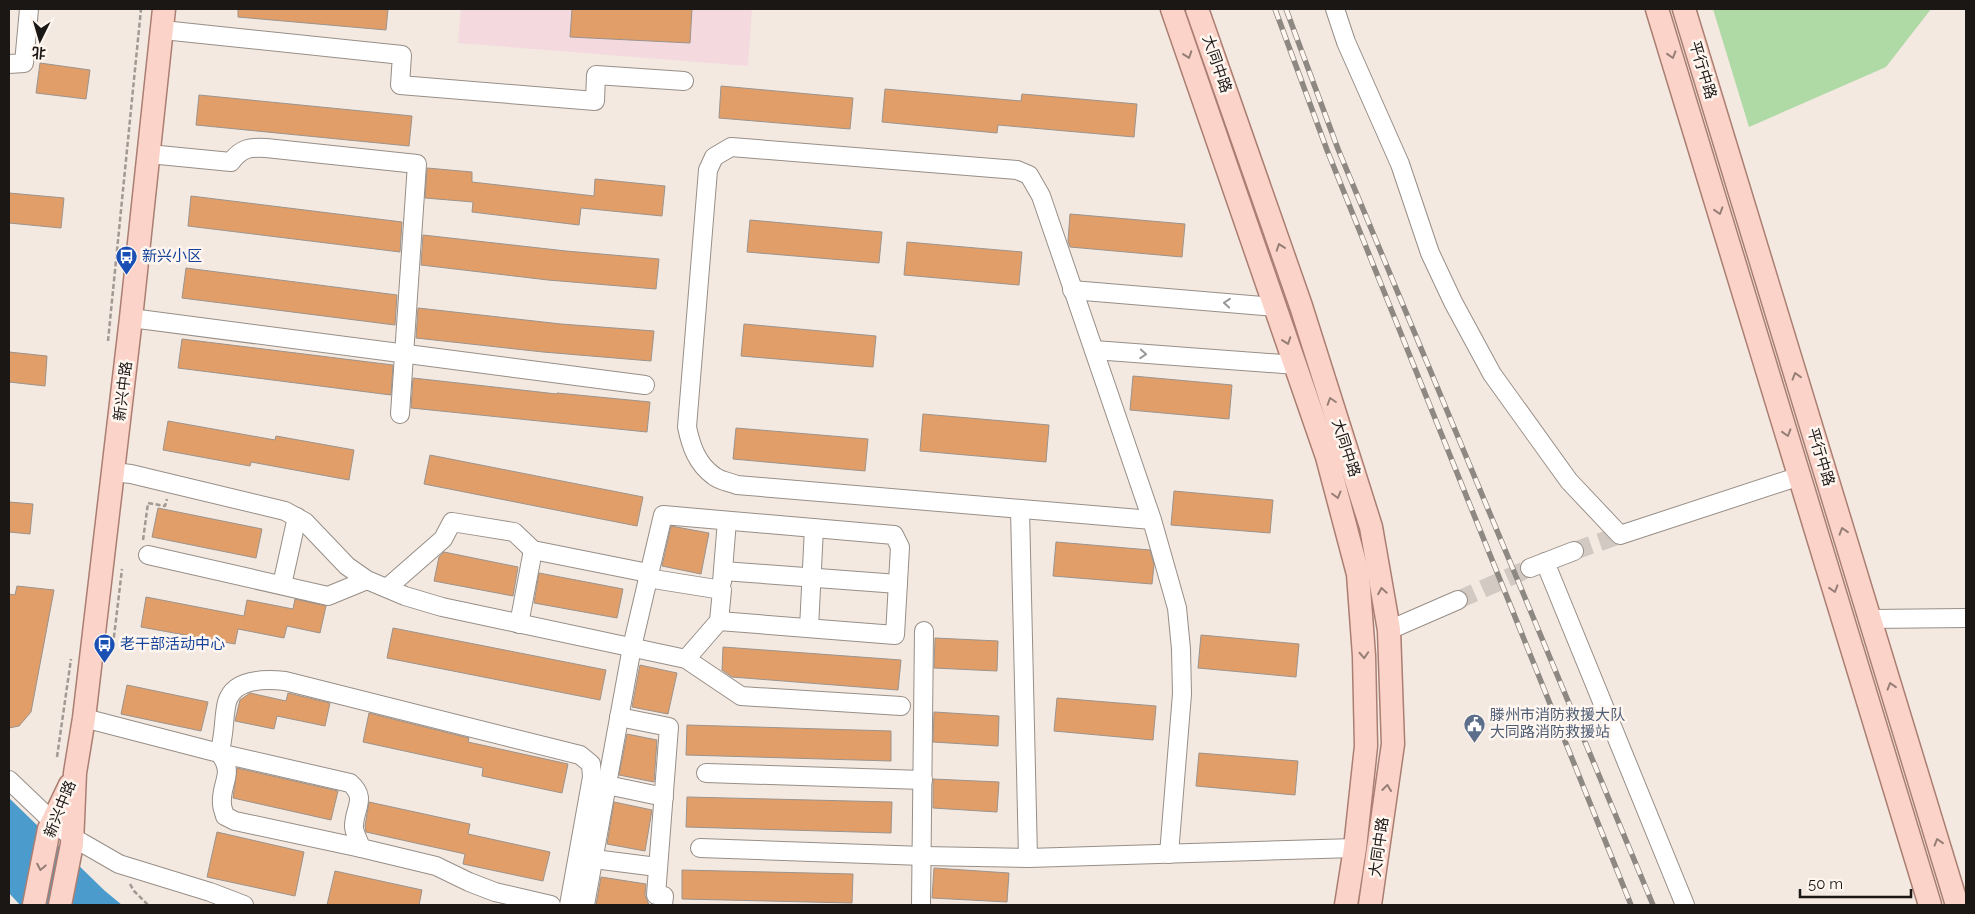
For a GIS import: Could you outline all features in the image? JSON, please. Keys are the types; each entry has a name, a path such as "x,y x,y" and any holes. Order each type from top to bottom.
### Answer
{"main road":[{"name":"大同中路","path":"1172,9 1327,457 1358,574 1364,656 1366,746 1355,848 1346,905"},
{"name":"大同中路","path":"1197,9 1301,306 1371,527 1389,630 1393,744 1370,905"},
{"name":"平行中路","path":"1657,9 1930,905"},
{"name":"平行中路","path":"1684,9 1957,905"},
{"name":"新兴中路","path":"34,905 51,826 66,769 84,718 132,318 163,19"},
{"name":"新兴中路","path":"60,905 72,841 66,769"}],"street":[{"path":"9,64 24,63 29,9"},
{"path":"1335,9 1346,42 1400,164 1430,253 1453,302 1492,374 1569,481 1620,535 1800,476"},
{"path":"163,19 402,55 400,85 595,101 596,75 684,81"},
{"path":"149,154 232,162 238,152 249,147 417,164 400,414"},
{"path":"1152,520 737,485 714,477 691,447 687,427 708,170 714,157 731,147 1017,170 1029,174 1041,196 1152,520 1177,608 1181,649 1182,694 1169,854"},
{"path":"1072,290 1275,307"},
{"path":"132,318 645,385"},
{"path":"1094,350 1296,365"},
{"path":"113,472 285,510 305,522 347,566 368,580 405,596 442,607 686,659 741,696 901,706"},
{"path":"1020,509 1028,858"},
{"path":"585,905 632,647 663,515 894,535 900,547 896,635 719,621"},
{"path":"282,585 297,517"},
{"path":"686,659 719,621 727,520"},
{"path":"387,588 443,539 452,522 514,532 533,550 722,590"},
{"path":"809,628 814,528"},
{"path":"519,624 533,550"},
{"path":"1574,551 1537,565 1686,905"},
{"path":"148,555 328,596 368,580"},
{"path":"723,571 898,584"},
{"path":"1389,630 1458,600"},
{"path":"1870,619 1966,618"},
{"path":"921,905 924,631"},
{"path":"219,753 223,742 228,701 235,689 249,682 264,679 285,681 580,755 591,764 592,778 569,905"},
{"path":"619,717 669,727 656,895 664,896 663,905"},
{"path":"84,718 219,753 350,783 357,789 359,797 360,806 354,826 361,848"},
{"path":"219,753 226,761 228,774 222,803 225,816 235,822 361,848 436,866 468,882 495,892 551,905"},
{"path":"706,773 923,780"},
{"path":"9,780 51,826 72,841 119,864 210,892 244,905"},
{"path":"607,785 664,797"},
{"path":"700,848 1028,858 1355,848"},
{"path":"594,859 658,867"}],"path":[{"path":"107,349 141,9"},
{"path":"148,555 142,543 148,503 165,506 170,484"},
{"path":"66,769 72,652"}],"shaded area":[{"path":"461,9 752,9 748,66 458,43"}],"green space":[{"path":"1713,9 1931,9 1886,67 1749,127"}],"water":[{"path":"9,798 105,891 122,905 20,905 9,893"}],"building":[{"path":"238,9 388,9 386,30 238,17"},
{"path":"572,9 692,9 690,43 570,37"},
{"path":"40,63 90,70 86,99 36,93"},
{"path":"721,86 853,98 850,129 719,118"},
{"path":"885,89 1021,101 1022,94 1137,104 1134,137 998,125 997,133 882,122"},
{"path":"199,95 412,116 409,146 196,125"},
{"path":"427,168 472,172 472,182 594,196 595,179 665,186 662,216 581,208 579,225 472,212 473,202 425,198"},
{"path":"9,193 64,198 61,228 9,223"},
{"path":"191,196 402,222 400,252 188,226"},
{"path":"1070,214 1185,224 1182,257 1070,247 1068,241"},
{"path":"750,220 882,232 879,263 747,252"},
{"path":"423,235 659,259 656,289 548,280 421,265"},
{"path":"907,242 1022,252 1019,285 904,275"},
{"path":"186,268 397,295 395,325 182,298"},
{"path":"418,308 561,324 654,331 651,361 543,352 416,338"},
{"path":"744,324 876,336 873,367 741,356"},
{"path":"182,339 393,365 391,395 178,368"},
{"path":"9,352 47,356 45,386 9,382"},
{"path":"1133,376 1232,385 1229,419 1130,410"},
{"path":"413,378 650,402 647,432 411,408"},
{"path":"923,414 1049,425 1046,462 920,451"},
{"path":"168,421 275,440 276,436 354,450 349,480 251,462 250,466 163,450"},
{"path":"736,428 868,439 865,471 733,459"},
{"path":"430,455 643,497 637,526 424,484"},
{"path":"1174,491 1273,500 1270,533 1171,525"},
{"path":"9,502 33,504 30,534 9,532"},
{"path":"158,508 262,529 256,558 152,537"},
{"path":"671,526 709,533 701,574 662,566"},
{"path":"1056,542 1150,550 1154,565 1152,584 1053,576"},
{"path":"444,552 518,567 513,596 434,581 439,557"},
{"path":"539,573 623,589 617,618 534,603"},
{"path":"17,586 54,590 31,712 19,726 9,728 9,594 15,595"},
{"path":"146,597 244,616 247,600 293,609 295,599 326,606 320,633 287,626 284,638 238,629 235,644 141,627"},
{"path":"393,628 606,670 600,700 387,658"},
{"path":"1201,635 1299,644 1296,677 1198,668"},
{"path":"935,638 998,641 997,671 934,668"},
{"path":"723,647 901,660 898,690 732,677 722,670"},
{"path":"640,665 677,673 668,714 632,707"},
{"path":"127,685 208,702 201,731 121,714"},
{"path":"250,693 286,701 288,693 330,703 325,726 277,716 274,729 235,721 240,700"},
{"path":"1057,698 1156,706 1153,740 1054,731"},
{"path":"934,712 999,716 998,746 933,742"},
{"path":"369,713 469,738 468,742 568,764 562,793 482,776 483,768 363,742"},
{"path":"687,725 891,731 891,761 686,755"},
{"path":"627,734 657,740 654,782 619,775"},
{"path":"1199,753 1298,761 1295,795 1196,786"},
{"path":"237,768 338,791 331,820 233,798"},
{"path":"933,779 999,782 997,812 933,808"},
{"path":"687,797 892,802 891,833 686,827"},
{"path":"369,802 470,824 468,834 550,852 543,881 463,864 465,854 366,832 365,826"},
{"path":"614,802 652,810 645,851 607,844"},
{"path":"217,832 304,852 295,896 207,877"},
{"path":"934,868 1009,873 1007,902 932,898"},
{"path":"682,870 853,874 852,903 682,899"},
{"path":"335,871 422,890 419,905 327,905"},
{"path":"601,877 646,884 645,895 649,905 596,905"}],"tunnel":[{"path":"1574,551 1620,535"},
{"path":"1458,600 1530,568"}],"railway":[{"path":"1275,9 1327,150 1631,905"},
{"path":"1286,9 1338,149 1653,905"}],"place":[{"name":"新兴小区","path":"126,275"},
{"name":"老干部活动中心","path":"104,663"},
{"name":"滕州市消防救援大队 大同路消防救援站","path":"1474,743"}]}
